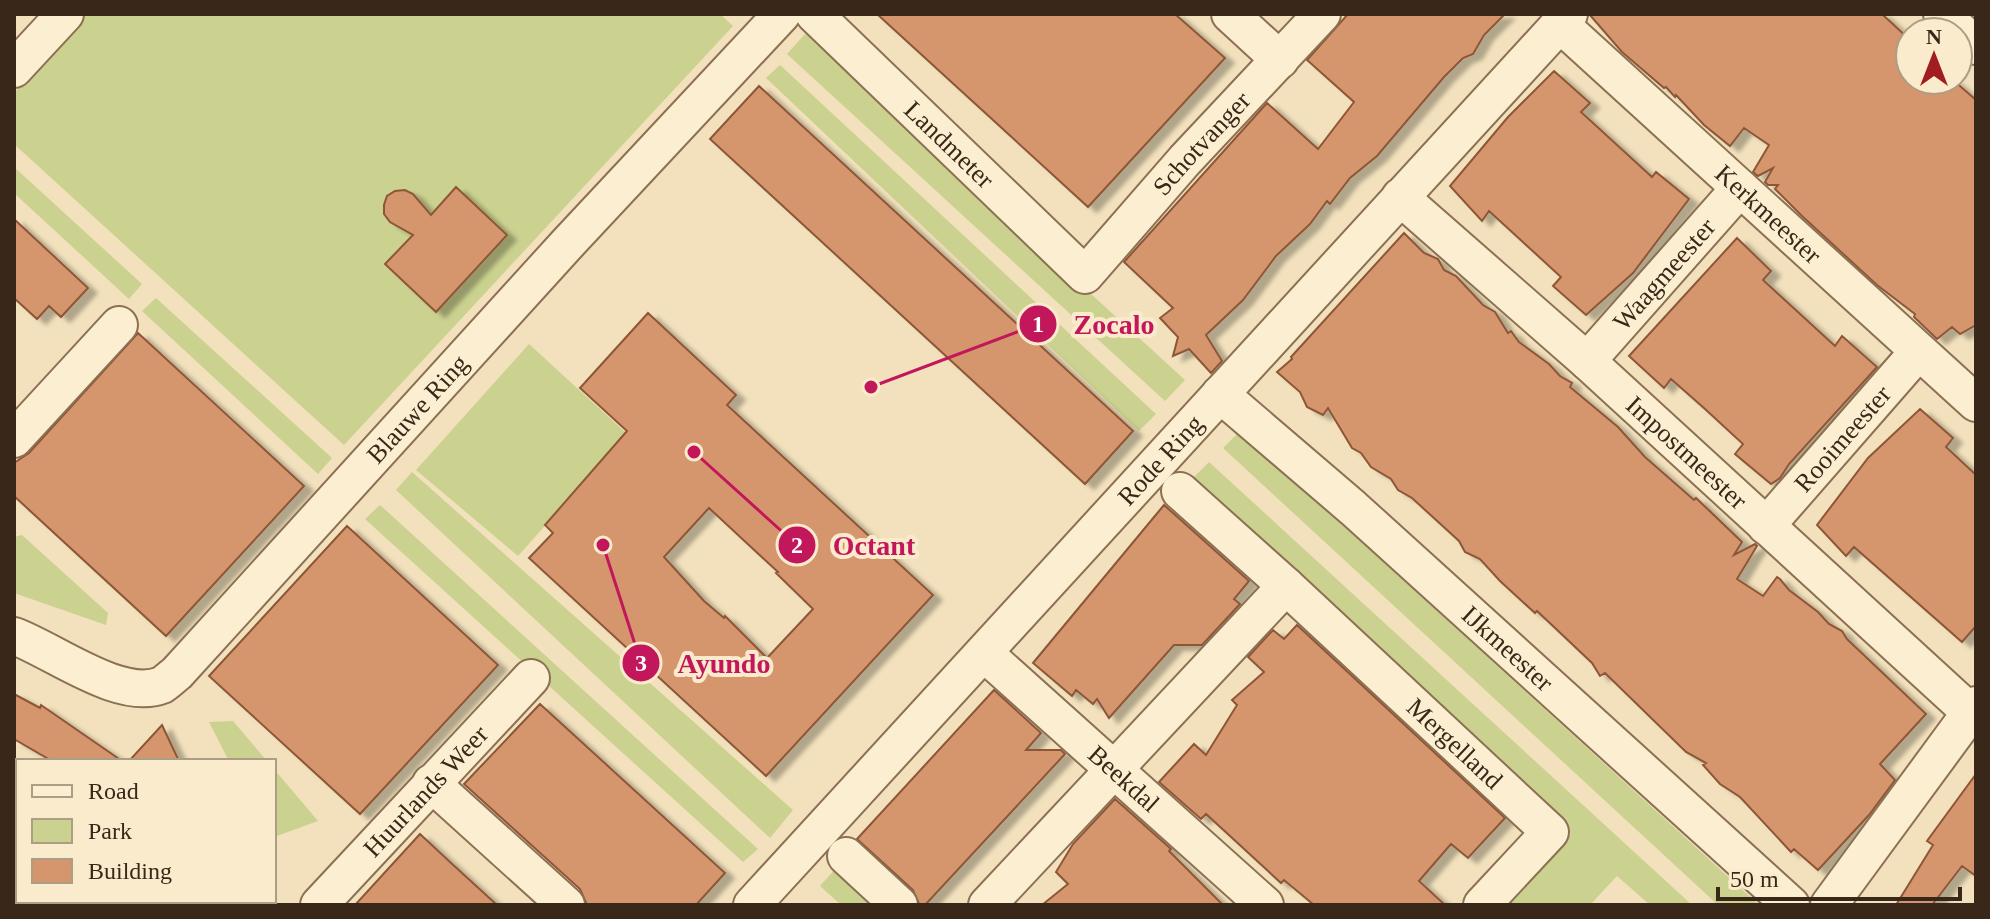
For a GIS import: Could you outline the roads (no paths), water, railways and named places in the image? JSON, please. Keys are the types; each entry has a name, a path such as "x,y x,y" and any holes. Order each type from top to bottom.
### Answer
{"street":[{"path":"14,69 65,14"},
{"name":"Blauwe Ring","path":"14,636 103,679 147,689 164,684 782,14"},
{"name":"Landmeter","path":"814,14 1085,275"},
{"path":"1230,14 1280,60"},
{"name":"Schotvanger","path":"1085,275 1185,160 1322,14"},
{"path":"1942,14 1976,46"},
{"name":"Kerkmeester","path":"1565,19 1740,188 1976,403"},
{"name":"Rode Ring","path":"752,905 1565,19"},
{"name":"Waagmeester","path":"1587,361 1740,188"},
{"name":"Impostmeester","path":"1400,197 1973,708"},
{"path":"19,423 119,325"},
{"name":"Rooimeester","path":"1766,526 1918,352"},
{"name":"IJkmeester","path":"1220,394 1353,508 1791,905"},
{"name":"Mergelland","path":"1180,491 1550,832 1482,905"},
{"path":"987,905 1286,586"},
{"name":"Beekdal","path":"984,653 1117,769 1265,905"},
{"name":"Huurlands Weer","path":"319,905 531,678"},
{"path":"1829,905 1973,708"},
{"path":"431,783 566,905"},
{"path":"846,856 899,905"}],"water":[{"path":"14,761 16,903 130,905 14,905"}],"place":[{"name":"Zocalo","path":"871,387"},
{"name":"Octant","path":"694,452"},
{"name":"Ayundo","path":"603,545"}]}
